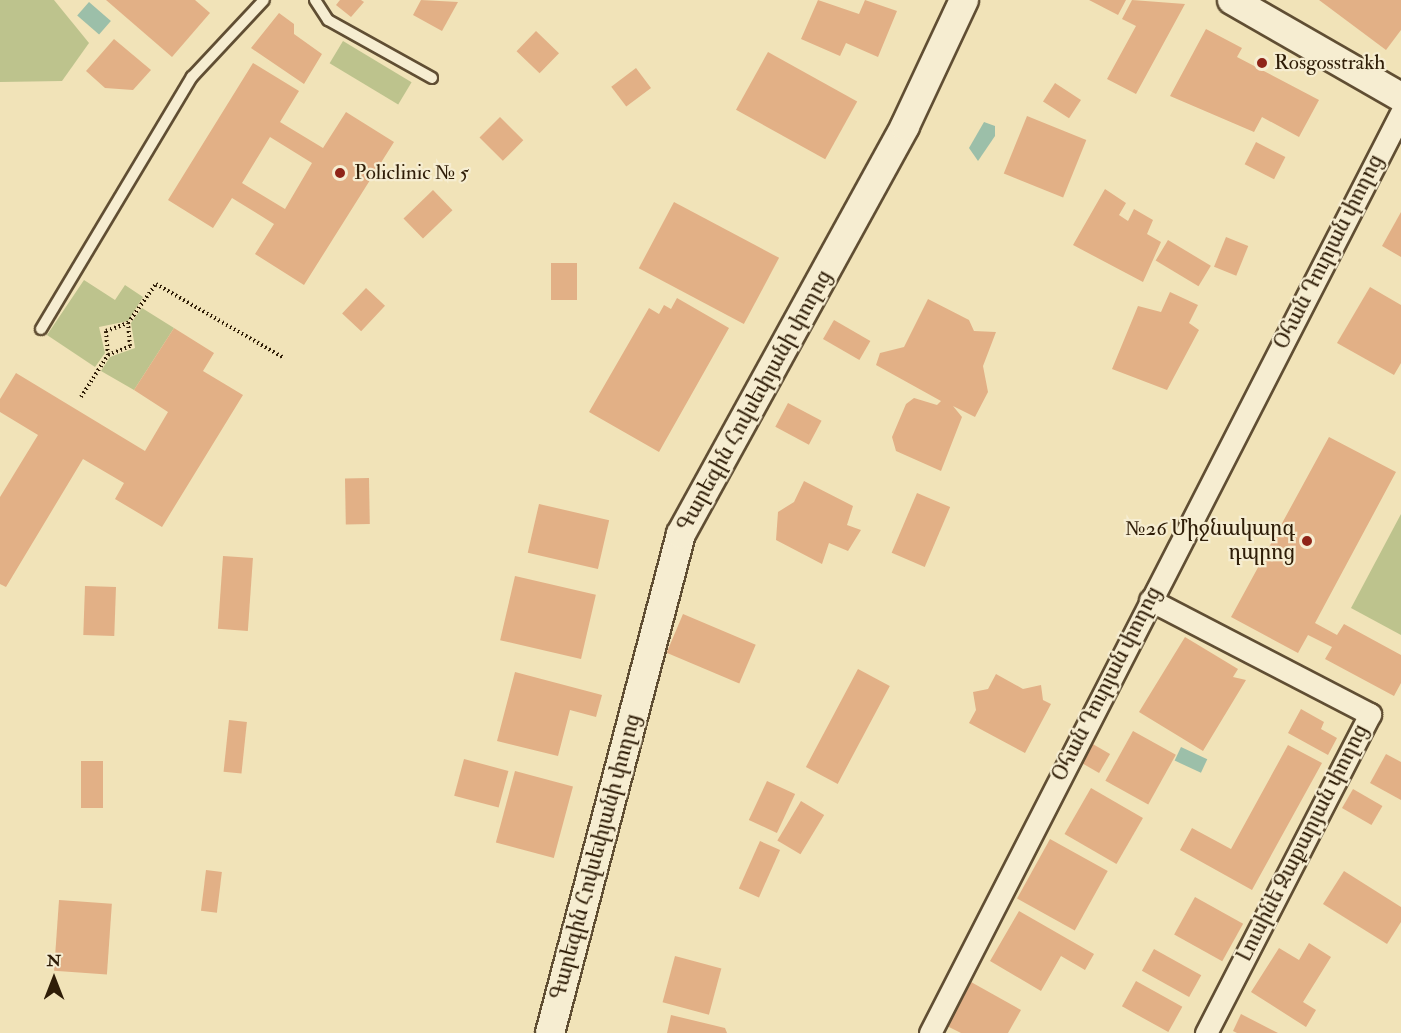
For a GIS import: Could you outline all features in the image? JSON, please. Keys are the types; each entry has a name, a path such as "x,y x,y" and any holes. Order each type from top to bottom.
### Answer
{"main road":[{"name":"Գարեգին Հովսեփյանի փողոց","path":"550,1033 681,534 905,126 964,0"},
{"path":"1232,0 1401,97"}],"street":[{"name":"Օհան Դուրյան փողոց","path":"930,1033 1401,112"},
{"name":"Լուսինե Զաքարյան փողոց","path":"1150,600 1370,714 1206,1033"}],"lane":[{"path":"41,329 192,77 264,0"},
{"path":"315,0 328,20 432,78"}],"path":[{"path":"108,355 106,331 128,323 156,284 284,358"},
{"path":"81,398 108,355 130,346 128,323"}],"shaded area":[{"path":"0,0 54,0 89,43 62,81 0,82"},
{"path":"89,2 111,21 99,35 77,16"},
{"path":"343,41 412,82 398,104 330,63"},
{"path":"984,122 995,126 995,136 978,161 969,148"},
{"path":"84,280 115,300 125,285 143,297 128,321 99,327 105,353 95,367 47,335"},
{"path":"142,308 174,328 134,390 101,371 110,357 135,348 131,323"},
{"path":"1401,514 1401,635 1351,608"},
{"path":"1181,747 1207,759 1201,773 1175,761"}],"building":[{"path":"106,0 195,0 210,13 172,57"},
{"path":"340,0 364,2 351,17 336,5"},
{"path":"421,0 458,2 442,31 413,15"},
{"path":"818,0 859,14 865,0 897,11 878,57 846,43 840,56 801,39"},
{"path":"1089,0 1126,0 1118,15"},
{"path":"1132,0 1185,4 1136,94 1107,79 1136,26 1122,19"},
{"path":"1319,0 1401,0 1401,30 1386,50"},
{"path":"279,13 294,24 294,34 322,54 304,84 251,48"},
{"path":"1206,29 1242,48 1237,57 1319,100 1299,137 1262,117 1254,132 1170,96"},
{"path":"536,31 559,53 540,73 517,51"},
{"path":"114,39 151,70 133,90 105,88 86,71"},
{"path":"768,52 857,101 825,159 736,110"},
{"name":"Policlinic № 5","path":"253,63 299,91 280,122 323,148 346,112 394,142 304,285 255,254 274,224 232,198 213,228 168,200","holes":["270,137 312,163 285,209 242,183"]},
{"path":"636,68 651,88 626,107 611,87"},
{"path":"1055,83 1081,100 1069,118 1043,101"},
{"path":"1027,116 1086,140 1063,197 1004,173"},
{"path":"500,117 523,140 503,161 479,138"},
{"path":"1256,142 1285,157 1274,179 1245,164"},
{"path":"1105,189 1126,203 1119,215 1128,221 1134,209 1153,220 1147,234 1161,242 1143,282 1073,245"},
{"path":"433,190 452,210 423,239 404,218"},
{"path":"674,202 779,258 744,324 639,268"},
{"path":"1401,212 1401,257 1382,246"},
{"path":"1226,237 1248,246 1236,276 1214,267"},
{"path":"1168,240 1211,266 1198,286 1156,261"},
{"path":"551,263 577,263 577,300 551,300"},
{"path":"1370,287 1401,305 1401,363 1394,375 1337,343"},
{"path":"366,288 385,306 361,331 342,314"},
{"path":"1170,292 1198,305 1189,323 1199,330 1167,390 1112,369 1138,306 1161,312"},
{"path":"677,298 729,328 659,452 589,412 649,308 659,314 664,305 671,309"},
{"path":"928,299 969,320 974,331 996,332 983,366 988,392 975,417 953,406 962,417 941,471 896,451 892,437 906,404 914,398 937,405 941,401 876,365 880,353 904,347"},
{"path":"834,320 870,341 859,360 823,339"},
{"path":"174,328 214,353 203,371 243,395 162,527 115,499 124,483 83,459 6,587 0,584 0,497 38,435 0,412 0,399 16,373 145,451 168,412 134,390"},
{"path":"788,403 822,421 809,445 775,427"},
{"path":"1329,437 1396,472 1315,623 1337,635 1344,624 1401,655 1401,683 1394,696 1325,659 1332,647 1308,635 1298,653 1231,617"},
{"path":"345,478 369,478 370,524 346,524"},
{"path":"804,481 853,506 847,525 861,530 848,551 829,543 822,564 776,540 778,512 794,502"},
{"path":"917,493 950,507 925,567 892,553"},
{"path":"539,504 609,520 598,569 528,553"},
{"path":"223,556 253,558 248,631 218,629"},
{"path":"515,576 596,595 581,659 500,640"},
{"path":"85,586 116,587 114,636 83,635"},
{"path":"683,614 756,645 739,684 667,653"},
{"path":"1185,637 1238,669 1233,677 1246,680 1203,751 1139,712"},
{"path":"858,669 890,686 838,784 806,767"},
{"path":"515,672 602,695 596,717 570,710 558,756 497,741"},
{"path":"996,674 1023,689 1041,685 1043,700 1051,704 1025,753 969,723 976,710 973,692 988,689"},
{"path":"1301,709 1324,722 1321,729 1337,738 1328,755 1288,733"},
{"path":"229,720 247,722 241,774 224,772"},
{"path":"1133,731 1176,755 1148,805 1105,781"},
{"path":"1091,743 1110,754 1099,773 1080,762"},
{"path":"1288,745 1322,763 1252,890 1180,850 1192,828 1231,849"},
{"path":"1386,754 1401,762 1401,800 1370,783"},
{"path":"464,759 508,771 499,808 454,796"},
{"path":"81,761 103,761 103,808 81,808"},
{"path":"515,771 573,787 554,858 496,842"},
{"path":"767,781 795,794 777,833 749,820"},
{"path":"1091,788 1143,818 1116,864 1064,834"},
{"path":"1353,789 1382,806 1371,825 1342,808"},
{"path":"801,801 824,815 800,854 777,840"},
{"path":"1050,839 1108,871 1075,930 1017,898"},
{"path":"760,841 780,850 759,897 739,889"},
{"path":"206,870 222,872 217,913 201,911"},
{"path":"1344,871 1401,907 1401,922 1387,944 1323,904"},
{"path":"1195,897 1243,924 1222,961 1174,935"},
{"path":"59,900 112,904 107,975 54,971"},
{"path":"1019,911 1094,954 1085,970 1061,956 1041,991 990,961"},
{"path":"1309,943 1331,957 1303,1002 1316,1010 1306,1027 1251,992 1279,948 1299,960"},
{"path":"1154,949 1201,975 1189,997 1142,971"},
{"path":"675,956 721,968 709,1015 663,1002"},
{"path":"1136,981 1182,1007 1168,1032 1122,1006"},
{"path":"971,982 1021,1010 1008,1033 961,1033 947,1026"},
{"path":"1241,1014 1278,1033 1237,1033 1233,1031"},
{"path":"671,1015 725,1028 727,1033 667,1033"}],"place":[{"name":"Rosgosstrakh","path":"1262,63"},
{"name":"Policlinic № 5","path":"340,173"},
{"name":"№26 Միջնակարգ դպրոց","path":"1307,541"}]}
